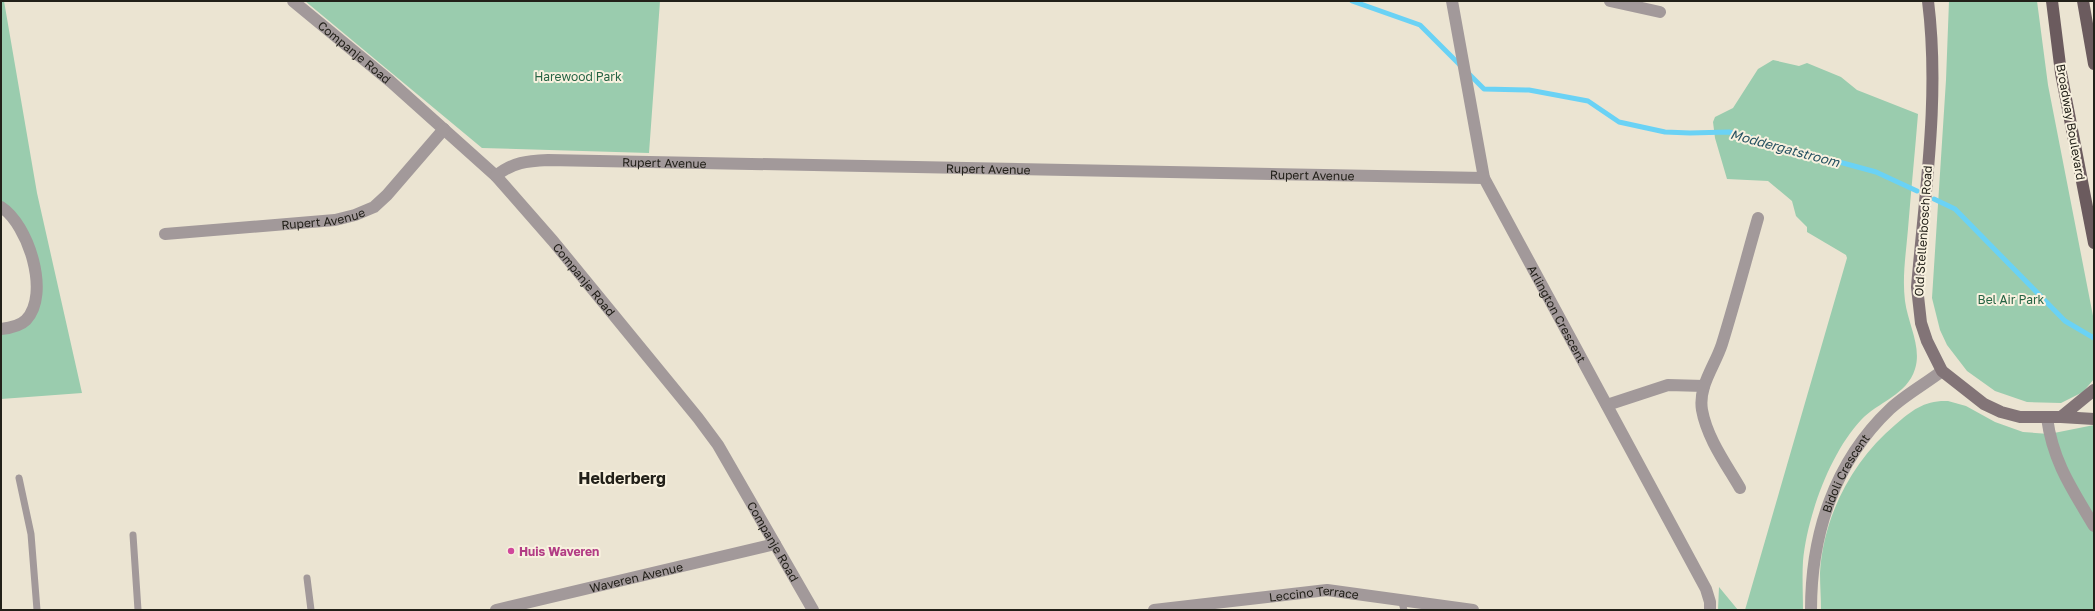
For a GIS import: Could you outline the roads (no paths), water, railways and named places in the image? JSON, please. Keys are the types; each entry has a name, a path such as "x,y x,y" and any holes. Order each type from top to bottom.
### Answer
{"main road":[{"name":"Broadway Boulevard","path":"2052,1 2061,73 2094,243"},
{"path":"2083,1 2094,64"}],"street":[{"name":"Companje Road","path":"293,1 444,128 496,176 553,241 698,418 718,445 813,610"},
{"name":"Arlington Crescent","path":"1452,1 1484,178 1706,589 1710,602 1710,610"},
{"path":"1610,1 1660,12"},
{"name":"Old Stellenbosch Road","path":"1928,1 1932,85 1918,302 1920,323 1926,341 1942,371 1984,404 2001,412 2020,417 2061,417 2094,420"},
{"name":"Rupert Avenue","path":"165,234 335,220 355,215 374,207 387,195 444,128"},
{"name":"Rupert Avenue","path":"496,176 504,169 519,162 548,160 1484,178"},
{"path":"1,207 6,210 29,245 36,277 34,307 26,320 9,328 1,329"},
{"path":"1740,488 1712,439 1705,422 1701,398 1704,386 1721,346 1758,218"},
{"name":"Bidoli Crescent","path":"1811,610 1814,557 1820,527 1836,485 1854,452 1872,427 1891,408 1942,371"},
{"path":"1607,405 1668,386 1704,386"},
{"path":"2061,417 2094,390"},
{"path":"2047,418 2049,434 2060,469 2094,526"},
{"name":"Waveren Avenue","path":"496,610 775,544"},
{"name":"Leccino Terrace","path":"1154,610 1327,590 1402,604 1473,610"}],"lane":[{"path":"19,478 31,534 37,610"},
{"path":"133,535 138,610"},
{"path":"307,578 311,610"}],"waterway":[{"name":"Moddergatstroom","path":"1352,1 1420,25 1462,67"},
{"name":"Moddergatstroom","path":"1467,72 1484,89 1529,90 1588,101 1619,122 1665,132 1729,132 1876,172 1917,191"},
{"name":"Moddergatstroom","path":"1934,199 1955,209 2065,321 2094,338"}],"place":[{"name":"Huis Waveren","path":"511,551"}],"district":[{"name":"Helderberg","path":"622,478"}],"park label":[{"name":"Harewood Park","path":"578,76"},
{"name":"Bel Air Park","path":"2011,299"}]}
